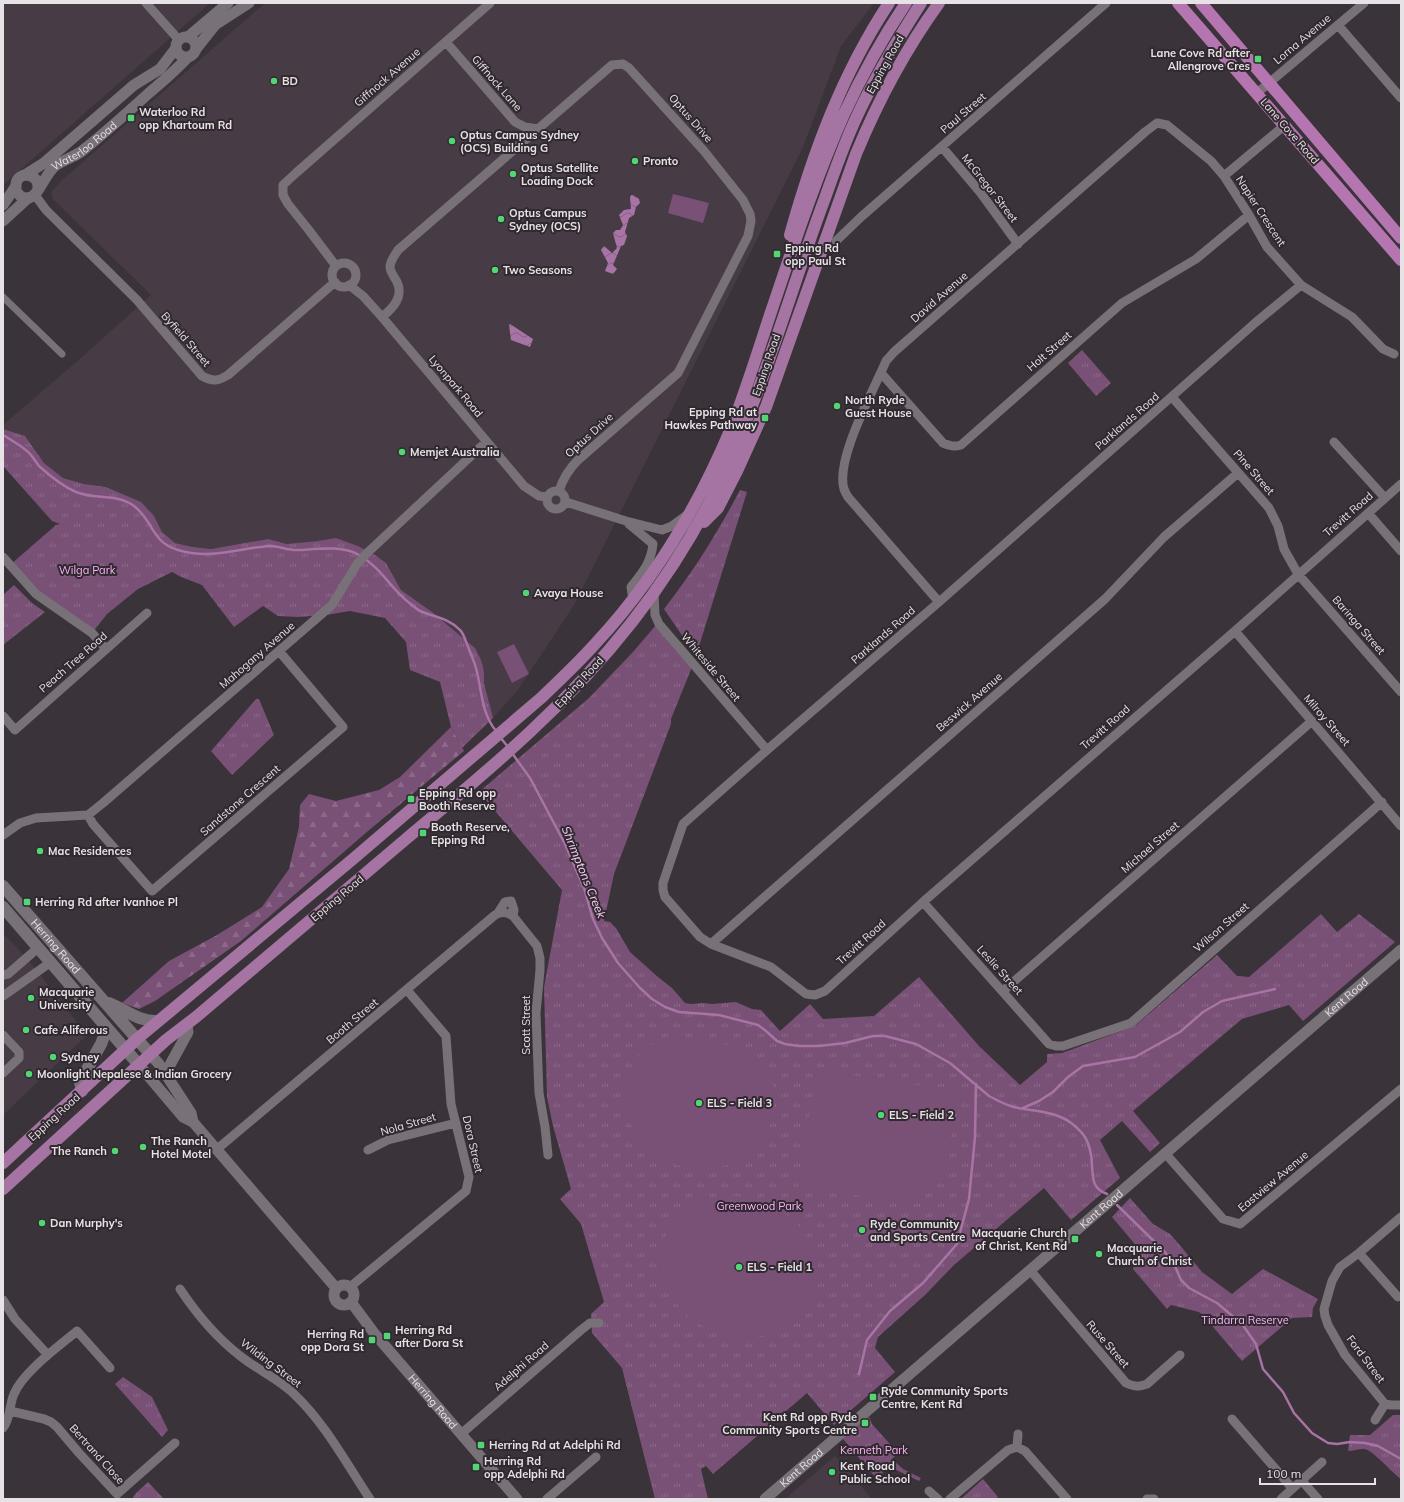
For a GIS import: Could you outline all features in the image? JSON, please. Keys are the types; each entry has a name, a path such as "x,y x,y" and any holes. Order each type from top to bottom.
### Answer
{"highway":[{"name":"Lane Cove Road","path":"1178,3 1401,260"},
{"name":"Lane Cove Road","path":"1201,3 1401,238"}],"main road":[{"path":"768,321 776,285 791,232 822,134 863,45 889,3"},
{"name":"Epping Road","path":"3,1163 137,1039 353,860 520,716 570,671 597,643 633,600 690,513 732,426 794,244 844,115 872,57 906,3"},
{"name":"Epping Road","path":"3,1189 166,1040 187,1025 495,764 534,729 595,665 625,630 654,592 692,534 722,477 742,433 839,160 858,115 886,59 921,3"},
{"path":"692,534 718,508 750,443 777,380 862,140 895,71 939,3"},
{"name":"Herring Road","path":"3,886 151,1055"},
{"name":"Herring Road","path":"4,911 39,948 139,1065"},
{"path":"104,1001 139,1019 149,1022 158,1021"},
{"path":"82,1091 80,1082 102,1044 107,1029"}],"street":[{"path":"146,3 181,42 180,56 187,58 193,55 215,25 249,3"},
{"name":"Waterloo Road","path":"25,175 44,163 134,85 160,69 181,42 228,3"},
{"name":"Giffnock Avenue","path":"336,266 288,204 283,195 283,186 300,169 490,3"},
{"name":"Paul Street","path":"836,241 861,217 1106,3"},
{"name":"Lorna Avenue","path":"1257,93 1364,3"},
{"path":"1338,25 1401,98"},
{"path":"181,42 193,40 196,49"},
{"name":"Giffnock Lane","path":"446,42 515,122 525,127 538,129"},
{"name":"Waterloo Road","path":"3,221 34,194 55,166 87,147 187,58"},
{"name":"Optus Drive","path":"382,317 392,309 398,298 399,288 390,267 398,250 612,64 623,64 638,77 716,165 736,190 748,208 751,221 748,236 678,373 578,460 568,470 559,490"},
{"name":"David Avenue","path":"939,602 848,497 844,490 844,467 850,440 886,361 894,352 1157,123 1162,123 1172,128 1211,161 1224,176"},
{"name":"Napier Crescent","path":"1284,125 1224,176 1267,246 1301,285 1352,317 1383,349 1394,354"},
{"name":"McGregor Street","path":"942,147 980,192 1018,244"},
{"path":"3,204 16,186 19,178 25,175 33,176 36,178 39,185 34,194 21,196 16,190 16,186"},
{"name":"Byfield Street","path":"34,194 46,210 137,300 202,376 210,381 218,381 228,375 335,282"},
{"name":"Holt Street","path":"881,373 943,443 956,447 961,445 1122,303 1196,260 1249,215"},
{"path":"343,263 353,268 355,275 354,279 349,285 342,286 335,282 332,276 336,266 343,263"},
{"name":"Lyonpark Road","path":"349,285 363,296 382,317 524,486 539,496 547,497"},
{"name":"Parklands Road","path":"825,991 815,995 806,994 771,968 711,944 700,937 665,897 663,883 683,824 939,602 1255,323 1301,285"},
{"path":"3,297 62,354"},
{"name":"Pine Street","path":"1172,397 1274,514 1284,549 1298,574"},
{"name":"Mahogany Avenue","path":"88,816 332,605 357,564 366,554 486,442"},
{"path":"1334,442 1385,498"},
{"name":"Beswick Avenue","path":"711,944 1105,599 1164,537 1238,473"},
{"name":"Trevitt Road","path":"825,991 924,902 1401,484"},
{"path":"559,490 564,494 566,502 560,508 553,509 548,504 547,497 551,492 559,490"},
{"path":"566,502 626,521 662,530 672,526 690,513"},
{"path":"1368,513 1401,551"},
{"path":"626,521 654,544 652,556 643,572 631,587 633,600"},
{"path":"3,557 36,594 92,633 106,649"},
{"name":"Baringa Street","path":"1298,574 1401,692"},
{"name":"Whiteside Street","path":"654,592 654,610 656,620 767,750"},
{"name":"Peach Tree Road","path":"3,716 15,730 147,613"},
{"name":"Milroy Street","path":"1235,631 1401,826"},
{"name":"Sandstone Crescent","path":"88,816 93,824 152,891 243,814 343,727 279,651"},
{"name":"Michael Street","path":"1004,991 1312,721"},
{"name":"Wilson Street","path":"1063,1046 1131,1022 1382,802"},
{"path":"3,844 5,833 20,823 36,818 88,816"},
{"name":"Leslie Street","path":"924,902 1004,991 1049,1044 1063,1046"},
{"name":"Scott Street","path":"500,912 508,913 513,916 537,946 540,958 536,1013 538,1093 545,1127 548,1155"},
{"name":"Booth Street","path":"216,1150 408,990 443,958 500,912"},
{"path":"3,975 8,974 39,948"},
{"name":"Kent Road","path":"766,1499 1401,950"},
{"path":"3,996 51,962"},
{"name":"Dora Street","path":"350,1287 466,1191 469,1177 451,1104 446,1036 408,990"},
{"path":"165,1074 188,1032 187,1025"},
{"path":"3,1035 19,1052 19,1058 3,1073"},
{"name":"Herring Road","path":"151,1055 191,1113 193,1122 336,1288"},
{"name":"Herring Road","path":"139,1065 183,1118 193,1122"},
{"name":"Eastview Avenue","path":"1165,1154 1223,1219 1240,1224 1401,1089"},
{"name":"Nola Street","path":"368,1150 388,1140 456,1123"},
{"name":"Ford Street","path":"1385,1404 1345,1355 1333,1335 1325,1316 1324,1308 1332,1281 1340,1268 1401,1217"},
{"path":"1359,1253 1398,1297"},
{"name":"Ruse Street","path":"1030,1270 1126,1383 1134,1387 1147,1384 1180,1355"},
{"path":"341,1285 350,1287 354,1293 351,1302 345,1305 338,1304 334,1298 334,1291 336,1288 341,1285"},
{"name":"Wilding Street","path":"180,1289 190,1305 238,1355 277,1380 306,1406 321,1424 370,1499"},
{"path":"3,1300 15,1319 48,1355"},
{"name":"Herring Road","path":"351,1302 374,1333 517,1499"},
{"name":"Adelphi Road","path":"461,1434 581,1330 590,1323 599,1323"},
{"path":"3,1428 6,1425 14,1394 22,1380 76,1331 110,1368"},
{"path":"1375,1420 1385,1404 1401,1405"},
{"name":"Bertrand Close","path":"10,1411 51,1422 117,1494 175,1443"},
{"path":"1232,1418 1292,1488"},
{"path":"1017,1447 1018,1434"},
{"path":"950,1499 1008,1450 1017,1447 1025,1451 1067,1499"},
{"path":"548,1499 596,1457"},
{"path":"1280,1499 1322,1462"},
{"path":"1302,1480 1318,1499"},
{"path":"929,1491 938,1499"},
{"path":"1147,1499 1154,1499"}],"shaded area":[{"path":"3,3 210,3 3,185"},
{"path":"265,3 874,3 841,46 803,147 574,605 518,690 493,718 484,683 484,672 475,648 432,612 401,590 386,563 375,555 358,546 336,538 287,544 268,539 211,549 175,543 162,532 154,516 107,487 84,484 63,478 44,463 25,436 3,429 3,425 151,295 52,198 52,191 61,181"},
{"name":"Macquarie University","path":"3,933 30,962 87,1035 3,1115"},
{"name":"Kent Road Public School","path":"835,1456 872,1499 785,1499"}],"green space":[{"path":"673,194 709,203 703,223 668,213"},
{"path":"1082,350 1111,383 1096,396 1068,363"},
{"name":"Wilga Park","path":"3,429 25,436 44,463 63,478 84,484 106,487 141,502 154,516 162,532 175,543 211,549 268,539 287,544 336,538 358,546 375,555 386,563 401,590 432,612 475,648 481,660 484,672 484,683 493,718 462,748 451,727 440,682 410,670 406,642 385,618 350,611 326,615 298,617 278,616 263,606 234,627 202,585 172,572 138,589 107,614 92,633 36,594 10,565 56,525 60,524 52,521 3,466"},
{"path":"740,490 747,492 696,656 664,609 705,551"},
{"path":"14,585 32,603 45,612 3,645 3,595"},
{"name":"Greenwood Park","path":"656,625 692,667 671,719 671,724 614,874 604,921 610,922 616,928 630,952 672,988 685,1003 712,1004 736,1002 752,1009 761,1010 780,1031 810,1004 823,1019 874,1016 919,977 979,1046 1020,1085 1047,1062 1047,1054 1062,1053 1135,1026 1217,955 1237,976 1249,977 1321,914 1337,932 1359,914 1395,942 1303,1021 1289,1005 1242,1019 1133,1111 1160,1143 1150,1152 1122,1121 1100,1140 1120,1178 1071,1220 1044,1188 954,1265 925,1295 878,1337 875,1348 895,1372 834,1425 807,1393 713,1474 706,1466 701,1469 708,1499 655,1499 622,1368 592,1333 591,1314 604,1302 581,1224 560,1199 571,1189 553,1126 547,1097 544,987 562,890 479,792 589,698 633,652"},
{"path":"514,644 529,674 512,683 497,652"},
{"path":"256,699 259,699 274,735 232,775 211,751"},
{"path":"451,727 464,751 368,831 241,941 155,1001 139,1009 122,1003 169,961 217,935 262,907 289,869 299,827 300,805 309,794 336,801 379,790 400,777"},
{"name":"ELS - Field 3","path":"668,1038 707,1041 738,1048 761,1062 768,1073 773,1085 774,1100 771,1117 762,1141 754,1151 744,1159 730,1165 721,1166 688,1167 670,1163 663,1160 649,1149 632,1127 628,1119 625,1103 626,1086 631,1069 640,1054 646,1048 656,1042"},
{"name":"ELS - Field 2","path":"816,1070 957,1091 944,1182 925,1184 922,1200 911,1203 798,1187"},
{"name":"ELS - Field 1","path":"720,1196 735,1196 765,1203 791,1218 809,1241 815,1255 819,1276 808,1307 803,1315 794,1323 777,1332 750,1337 734,1336 719,1333 704,1327 680,1308 664,1281 659,1264 659,1257 671,1223 681,1213 693,1205"},
{"name":"Tindarra Reserve","path":"1130,1198 1153,1224 1170,1234 1202,1272 1232,1294 1263,1269 1318,1299 1313,1308 1312,1317 1292,1318 1242,1361 1203,1315 1199,1312 1171,1305 1167,1309 1133,1269 1139,1249 1112,1217"},
{"path":"123,1377 152,1397 168,1430 162,1437 115,1384"},
{"path":"1393,1415 1401,1416 1401,1479 1368,1450 1362,1449 1348,1451 1350,1435 1370,1435"},
{"name":"Kenneth Park","path":"869,1417 872,1424 898,1453 892,1459 903,1469 921,1478 919,1481 890,1467 876,1478 843,1439"},
{"path":"983,1479 998,1497 995,1499 962,1498"},
{"path":"148,1482 164,1499 132,1499 136,1493"}],"water":[{"path":"631,195 639,199 640,203 636,207 634,215 629,218 625,232 627,236 624,245 621,246 613,265 617,269 613,274 605,271 608,263 601,250 604,246 612,253 617,248 613,233 616,230 620,230 623,225 619,215 624,210 631,209"},
{"path":"510,324 533,339 530,347 511,340"}],"waterway":[{"name":"Shrimptons Creek","path":"3,435 24,449 43,470 71,490 90,496 120,499 134,506 145,518 162,542 178,550 190,553 213,554 270,546 295,550 337,549 359,555 373,565 416,609 446,620 456,626 461,632 465,638 476,668 487,717 496,731"},
{"name":"Shrimptons Creek","path":"500,737 508,747"},
{"name":"Shrimptons Creek","path":"512,753 530,778 565,844 584,888 593,919 602,938 618,963 652,999 665,1007 679,1012 719,1015 758,1025 777,1041 785,1044 819,1046 845,1043 873,1036 885,1036 916,1044 950,1063 989,1096 998,1101 1014,1107 1058,1116 1074,1125 1084,1135 1090,1148 1094,1183 1098,1189 1107,1194"},
{"path":"1023,1108 1039,1101 1053,1092 1068,1077 1083,1066 1135,1057 1180,1032 1203,1012 1222,1001 1275,989"},
{"path":"859,1374 867,1340 890,1311 923,1283 957,1244 969,1199 975,1137 976,1084"},
{"name":"Shrimptons Creek","path":"1117,1205 1164,1251 1174,1264 1181,1280 1189,1288 1217,1303 1242,1324 1256,1344 1263,1369 1283,1392 1294,1413 1312,1433 1328,1443 1337,1444 1350,1442 1378,1446 1401,1459"}],"place":[{"name":"Lane Cove Rd after Allengrove Cres","path":"1258,59"},
{"name":"BD","path":"274,81"},
{"name":"Waterloo Rd opp Khartoum Rd","path":"131,118"},
{"name":"Optus Campus Sydney (OCS) Building G","path":"452,141"},
{"name":"Pronto","path":"635,161"},
{"name":"Optus Satellite Loading Dock","path":"513,174"},
{"name":"Optus Campus Sydney (OCS)","path":"501,219"},
{"name":"Epping Rd opp Paul St","path":"777,254"},
{"name":"Two Seasons","path":"495,270"},
{"name":"North Ryde Guest House","path":"837,406"},
{"name":"Epping Rd at Hawkes Pathway","path":"765,418"},
{"name":"Memjet Australia","path":"402,452"},
{"name":"Avaya House","path":"526,593"},
{"name":"Epping Rd opp Booth Reserve","path":"411,799"},
{"name":"Booth Reserve, Epping Rd","path":"423,833"},
{"name":"Mac Residences","path":"40,851"},
{"name":"Herring Rd after Ivanhoe Pl","path":"27,902"},
{"name":"Macquarie University","path":"31,998"},
{"name":"Cafe Aliferous","path":"26,1030"},
{"name":"Sydney","path":"53,1057"},
{"name":"Moonlight Nepalese & Indian Grocery","path":"29,1074"},
{"name":"ELS - Field 3","path":"699,1103"},
{"name":"ELS - Field 2","path":"881,1115"},
{"name":"The Ranch Hotel Motel","path":"143,1147"},
{"name":"The Ranch","path":"115,1151"},
{"name":"Dan Murphy's","path":"42,1223"},
{"name":"Ryde Community and Sports Centre","path":"862,1230"},
{"name":"Macquarie Church of Christ, Kent Rd","path":"1075,1239"},
{"name":"Macquarie Church of Christ","path":"1099,1254"},
{"name":"ELS - Field 1","path":"739,1267"},
{"name":"Herring Rd after Dora St","path":"387,1336"},
{"name":"Herring Rd opp Dora St","path":"372,1340"},
{"name":"Ryde Community Sports Centre, Kent Rd","path":"873,1397"},
{"name":"Kent Rd opp Ryde Community Sports Centre","path":"865,1423"},
{"name":"Herring Rd at Adelphi Rd","path":"481,1445"},
{"name":"Herring Rd opp Adelphi Rd","path":"476,1467"},
{"name":"Kent Road Public School","path":"832,1472"}]}
